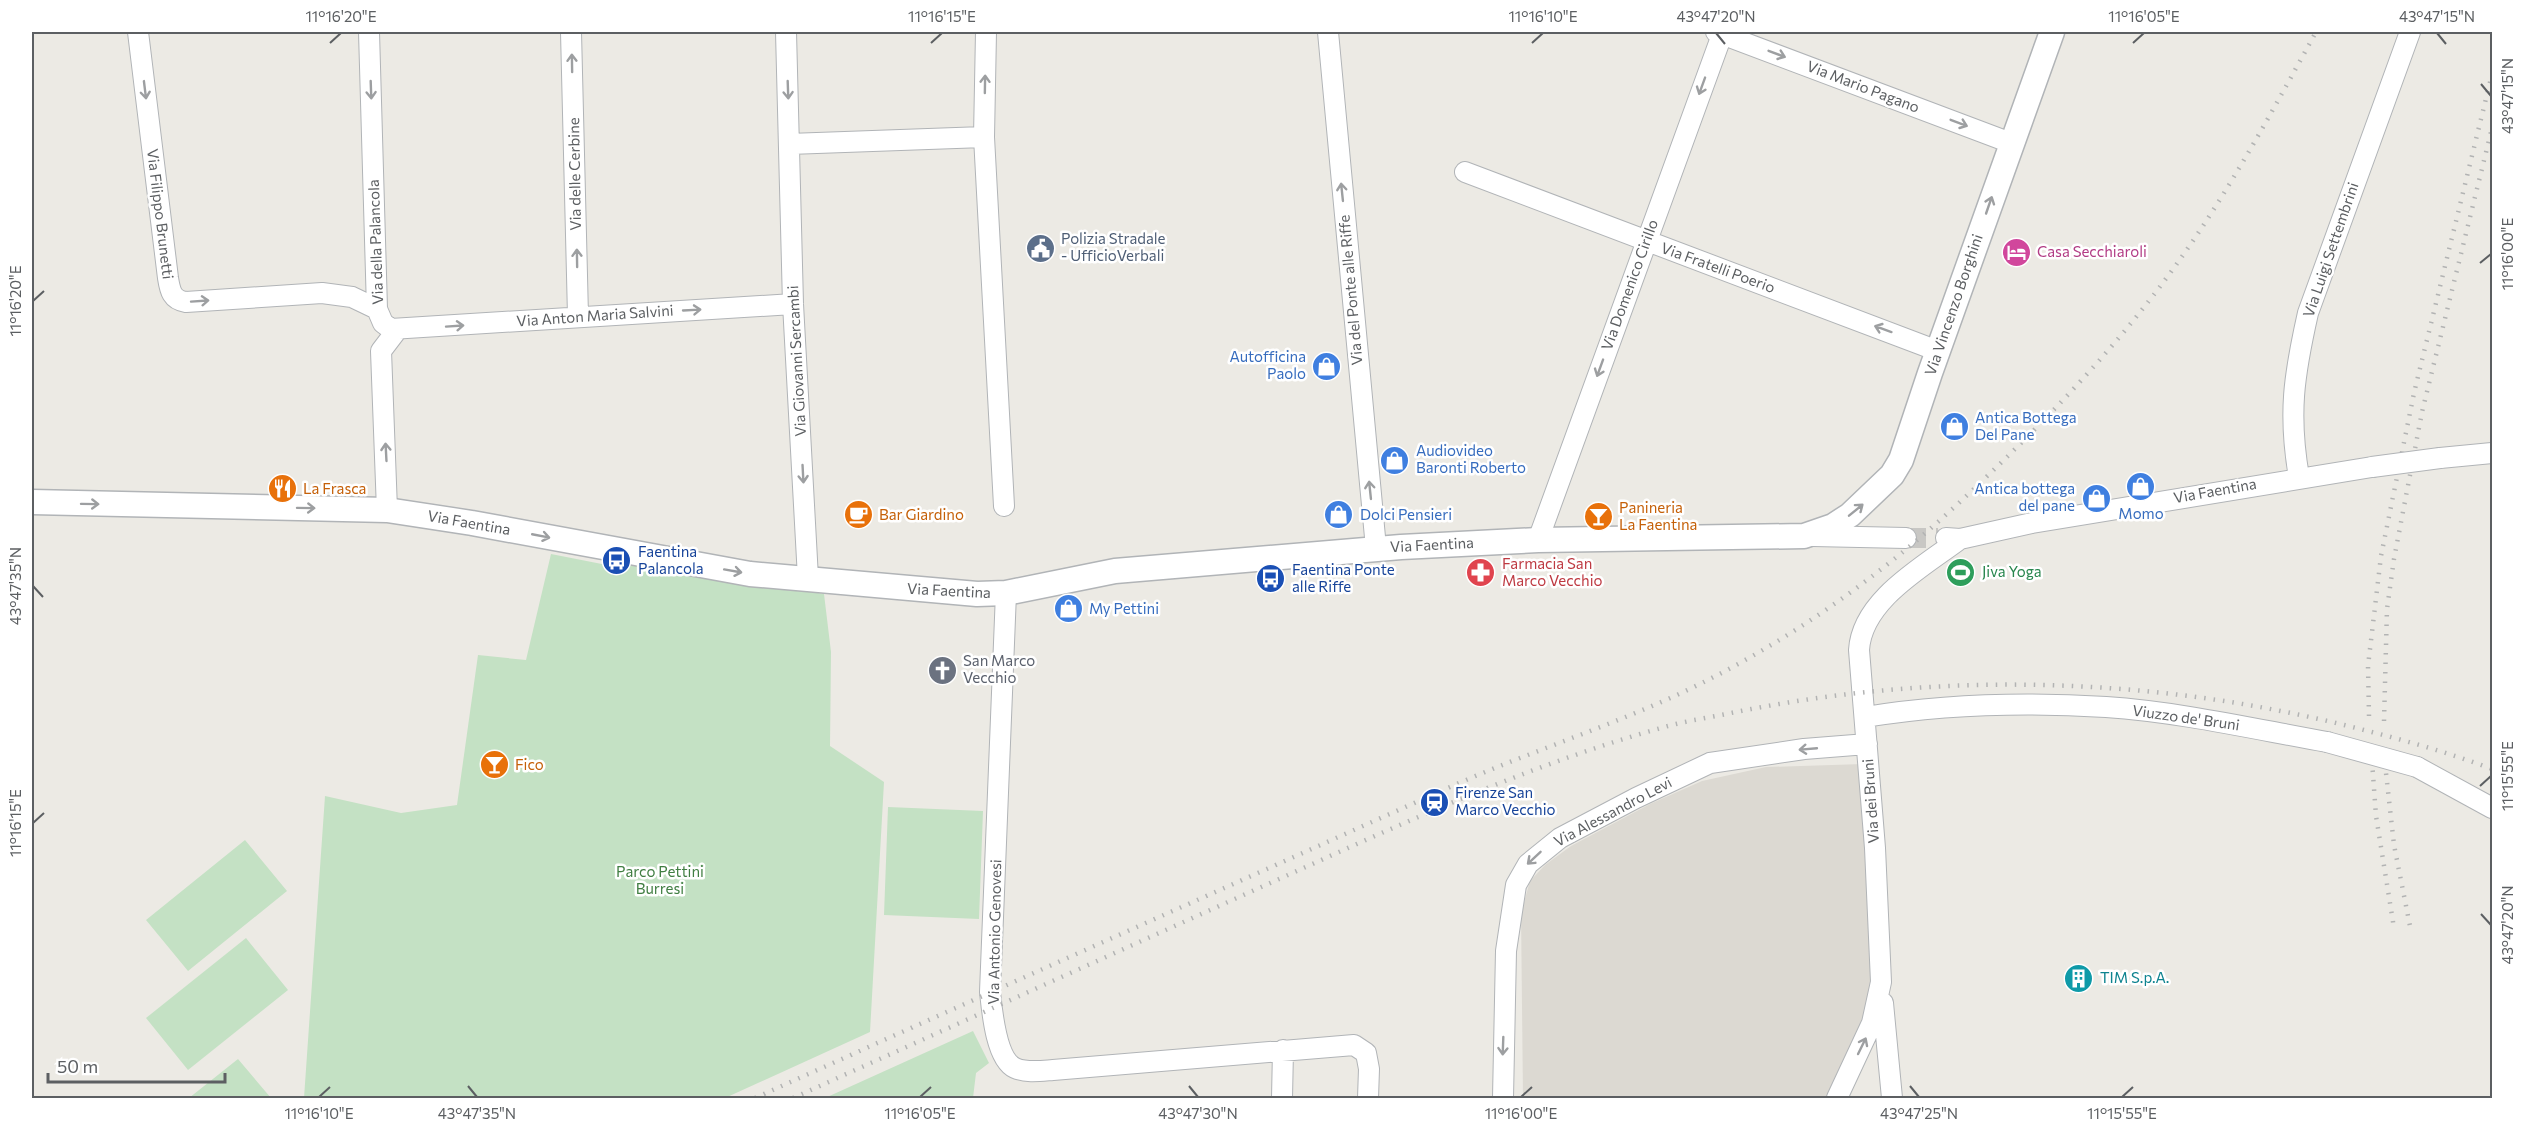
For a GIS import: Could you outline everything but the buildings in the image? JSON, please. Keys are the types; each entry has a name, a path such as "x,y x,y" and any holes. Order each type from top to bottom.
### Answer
{"street":[{"name":"Via Filippo Brunetti","path":"138,32 168,279 176,299 186,302 322,293 352,297 377,309"},
{"name":"Via della Palancola","path":"369,32 377,309 383,323 397,330"},
{"name":"Via delle Cerbine","path":"571,32 578,316"},
{"name":"Via Giovanni Sercambi","path":"786,32 793,304 808,578"},
{"path":"986,32 984,136 1004,506"},
{"name":"Via del Ponte alle Riffe","path":"1328,32 1376,548"},
{"name":"Via Mario Pagano","path":"1720,32 2011,143"},
{"name":"Via Domenico Cirillo","path":"1538,540 1720,32"},
{"name":"Via Vincenzo Borghini","path":"1804,536 1833,525 1850,515 1892,475 1905,451 1938,351 2052,32"},
{"name":"Via Luigi Settembrini","path":"2299,477 2292,415 2298,360 2308,313 2410,32"},
{"path":"789,144 984,136"},
{"name":"Via Fratelli Poerio","path":"1465,172 1938,351"},
{"name":"Via Anton Maria Salvini","path":"397,330 578,316 793,304"},
{"path":"387,510 381,351 397,330"},
{"name":"Via Faentina","path":"1938,538 1960,539 2032,523 2299,477 2372,466 2493,453"},
{"name":"Via Faentina","path":"32,502 387,510 472,523 750,574 977,594 1006,592 1115,571 1376,548 1538,540 1804,536 1906,538"},
{"name":"Via dei Bruni","path":"1837,1098 1872,1023 1881,982 1875,848 1859,650 1860,637 1869,615 1882,599 1960,539"},
{"name":"Via Antonio Genovesi","path":"1006,592 990,992 1003,1056 1013,1067 1025,1071 1354,1045 1366,1053 1369,1069 1368,1098"},
{"name":"Viuzzo de' Bruni","path":"1865,717 1987,704 2106,707 2237,725 2327,742 2416,766 2493,808"},
{"name":"Via Alessandro Levi","path":"1503,1098 1506,951 1516,885 1520,876 1536,856 1560,838 1710,763 1804,749 1867,744"},
{"path":"1881,982 1893,1098"},
{"path":"1282,1098 1283,1050"}],"shaded area":[{"path":"1863,764 1871,976 1863,1028 1826,1098 1523,1098 1521,913 1530,881 1545,865 1571,846 1650,804 1702,781 1766,767"}],"green space":[{"name":"Parco Pettini Burresi","path":"551,554 617,567 619,563 824,594 831,652 830,746 884,782 870,1032 725,1098 304,1098 325,796 401,813 457,805 478,655 526,660"},
{"path":"888,807 983,811 979,919 884,915"},
{"path":"245,840 287,891 188,971 146,920"},
{"path":"246,938 288,990 188,1070 146,1018"},
{"path":"973,1031 989,1063 976,1073 973,1098 825,1098"},
{"path":"238,1059 271,1098 189,1098"}],"tunnel":[{"path":"1906,538 1938,538"}],"railway":[{"path":"755,1098 1450,787 1668,699 1725,671 1807,623 1859,586 1932,527 2008,456 2099,361 2161,285 2218,203 2316,32"},
{"path":"2369,716 2368,666 2381,556 2414,393 2492,74"},
{"path":"2384,721 2387,609 2394,559 2422,412 2492,128"},
{"path":"793,1098 1462,798 1610,743 1696,720 1810,699 1889,690 1969,685 2048,685 2128,690 2207,699 2286,712 2396,738 2492,769"},
{"path":"2372,761 2376,816 2394,928"},
{"path":"2385,764 2394,845 2410,926"}],"place":[{"name":"Polizia Stradale - UfficioVerbali","path":"1040,248"},
{"name":"Casa Secchiaroli","path":"2016,252"},
{"name":"Autofficina Paolo","path":"1327,366"},
{"name":"Antica Bottega Del Pane","path":"1954,427"},
{"name":"Audiovideo Baronti Roberto","path":"1395,460"},
{"name":"Momo","path":"2141,487"},
{"name":"La Frasca","path":"282,489"},
{"name":"Antica bottega del pane","path":"2096,498"},
{"name":"Bar Giardino","path":"858,515"},
{"name":"Dolci Pensieri","path":"1339,515"},
{"name":"Panineria La Faentina","path":"1598,517"},
{"name":"Faentina Palancola","path":"617,561"},
{"name":"Jiva Yoga","path":"1961,572"},
{"name":"Farmacia San Marco Vecchio","path":"1481,573"},
{"name":"Faentina Ponte alle Riffe","path":"1271,579"},
{"name":"My Pettini","path":"1068,609"},
{"name":"San Marco Vecchio","path":"942,670"},
{"name":"Fico","path":"494,765"},
{"name":"Firenze San Marco Vecchio","path":"1434,802"},
{"name":"TIM S.p.A.","path":"2079,978"}]}
